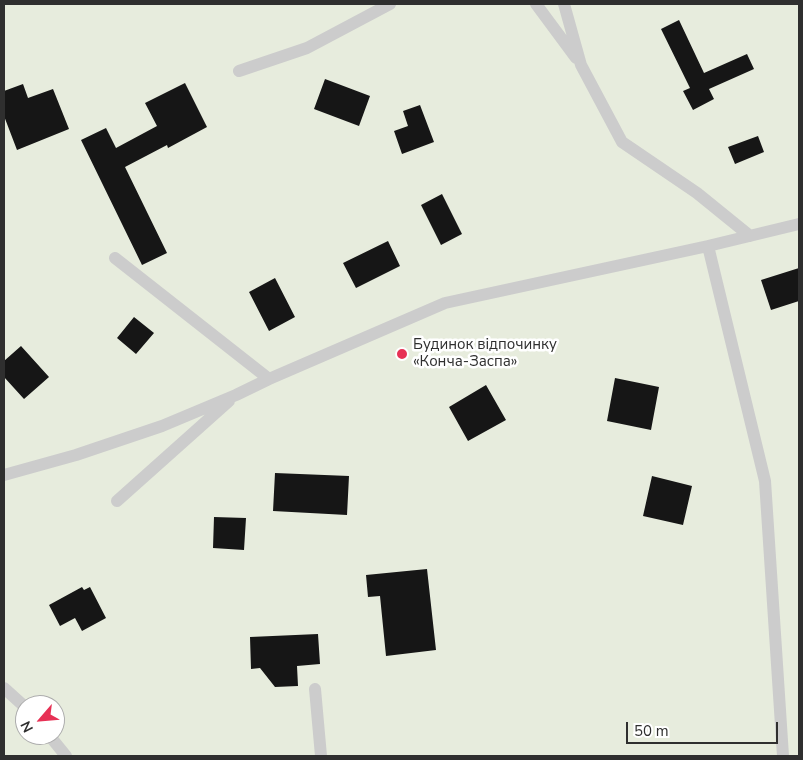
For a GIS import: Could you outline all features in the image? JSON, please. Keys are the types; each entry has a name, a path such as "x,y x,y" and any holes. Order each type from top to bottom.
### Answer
{"lane":[{"path":"239,71 308,48 390,4"},
{"path":"536,4 581,65 622,142 697,193 750,236"},
{"path":"564,4 581,65"},
{"path":"4,475 76,455 162,426 444,303 708,246 799,224"},
{"path":"708,246 765,481 783,756"},
{"path":"115,258 269,379"},
{"path":"117,501 236,395"},
{"path":"4,688 15,698"},
{"path":"315,689 321,756"},
{"path":"57,745 66,756"}],"shaded area":[{"name":"Будинок відпочинку «Конча-Заспа»","path":"4,4 799,4 799,756 4,756"}],"building":[{"path":"679,20 704,73 747,54 754,69 709,89 714,99 693,110 683,91 690,88 661,29"},
{"path":"325,79 370,96 359,126 314,109"},
{"path":"185,83 207,127 168,148 167,145 125,167 167,253 142,265 81,140 106,128 116,148 157,126 145,103"},
{"path":"23,84 28,98 53,89 69,129 17,150 4,116 4,91"},
{"path":"420,105 434,142 402,154 394,131 408,126 403,111"},
{"path":"758,136 764,152 735,164 728,147"},
{"path":"442,194 462,234 441,245 421,205"},
{"path":"388,241 400,266 356,288 343,263"},
{"path":"799,268 799,301 771,310 761,280"},
{"path":"275,278 295,317 269,331 249,292"},
{"path":"134,317 154,333 136,354 117,338"},
{"path":"21,346 49,377 24,399 4,377 4,361"},
{"path":"615,378 659,387 651,430 607,421"},
{"path":"486,385 506,420 468,441 449,407"},
{"path":"275,473 349,476 347,515 273,511"},
{"path":"652,476 692,486 683,525 643,516"},
{"path":"214,517 246,518 244,550 213,548"},
{"path":"427,569 436,650 386,656 380,596 368,597 366,575"},
{"path":"82,587 84,590 90,587 106,618 82,631 75,618 60,626 49,605"},
{"path":"318,634 320,664 297,666 298,686 275,687 260,668 251,669 250,637"}],"place":[{"name":"Будинок відпочинку «Конча-Заспа»","path":"402,354"}]}
